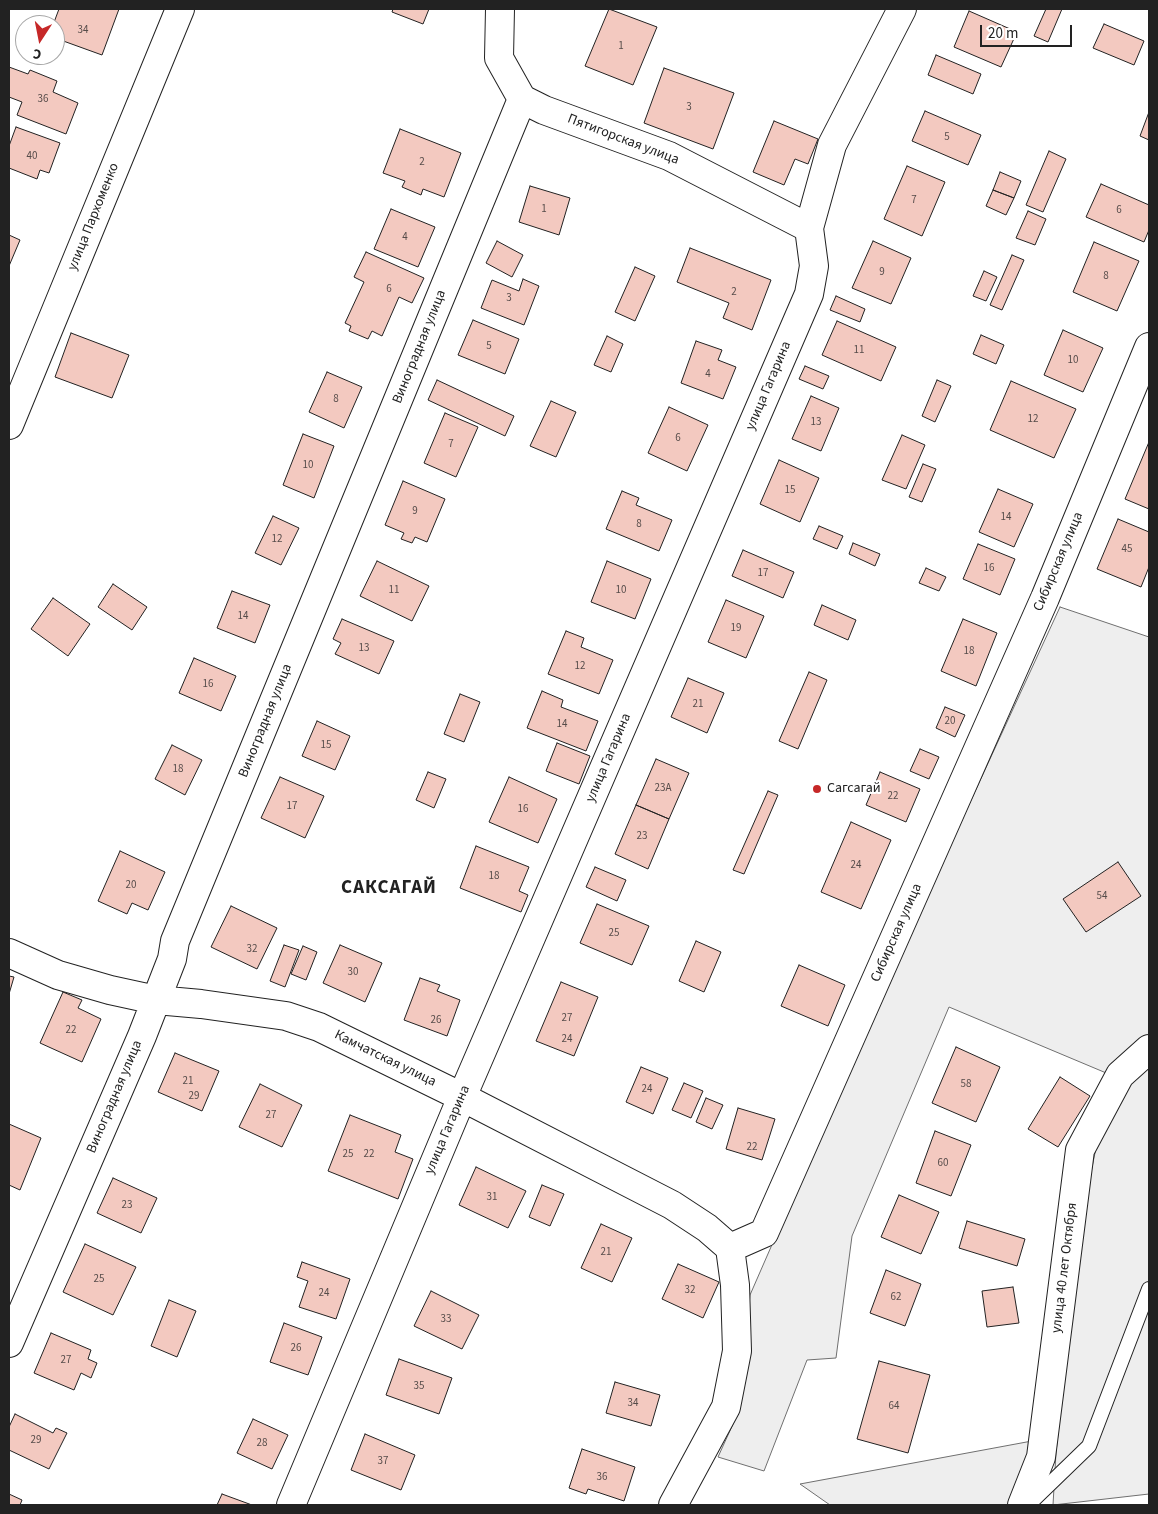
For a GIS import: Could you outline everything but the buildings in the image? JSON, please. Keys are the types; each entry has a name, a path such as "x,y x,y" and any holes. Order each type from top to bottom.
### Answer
{"street":[{"name":"улица Пархоменко","path":"9,425 180,9"},
{"path":"500,9 499,58 522,99"},
{"name":"улица Гагарина","path":"291,1505 462,1097 809,294 814,266 809,228 832,145 902,9"},
{"name":"Пятигорская улица","path":"522,99 544,110 669,156 809,228"},
{"name":"Виноградная улица","path":"9,1343 156,1000 172,959 175,942 522,99"},
{"name":"Сибирская улица","path":"730,1248 764,1233 1045,598 1149,347"},
{"name":"Камчатская улица","path":"9,953 58,975 156,1000 201,1004 286,1016 318,1027 462,1097 672,1205 707,1228 730,1248"},
{"name":"улица 40 лет Октября","path":"1022,1505 1041,1457 1080,1150 1120,1075 1149,1049"},
{"path":"673,1505 726,1406 737,1351 735,1285 730,1248"}],"lane":[{"path":"1027,1505 1089,1446 1149,1289"}],"shaded area":[{"path":"1060,607 1149,637 1149,1494 1053,1505 1056,1452 1082,1216 1111,1075 949,1007 852,1236 836,1358 807,1360 764,1471 718,1457 738,1413 750,1295 878,1002"},
{"path":"1032,1441 1009,1505 830,1505 800,1484"}],"place":[{"name":"Сагсагай","path":"817,789"}],"district":[{"name":"САКСАГАЙ","path":"389,889"}]}
